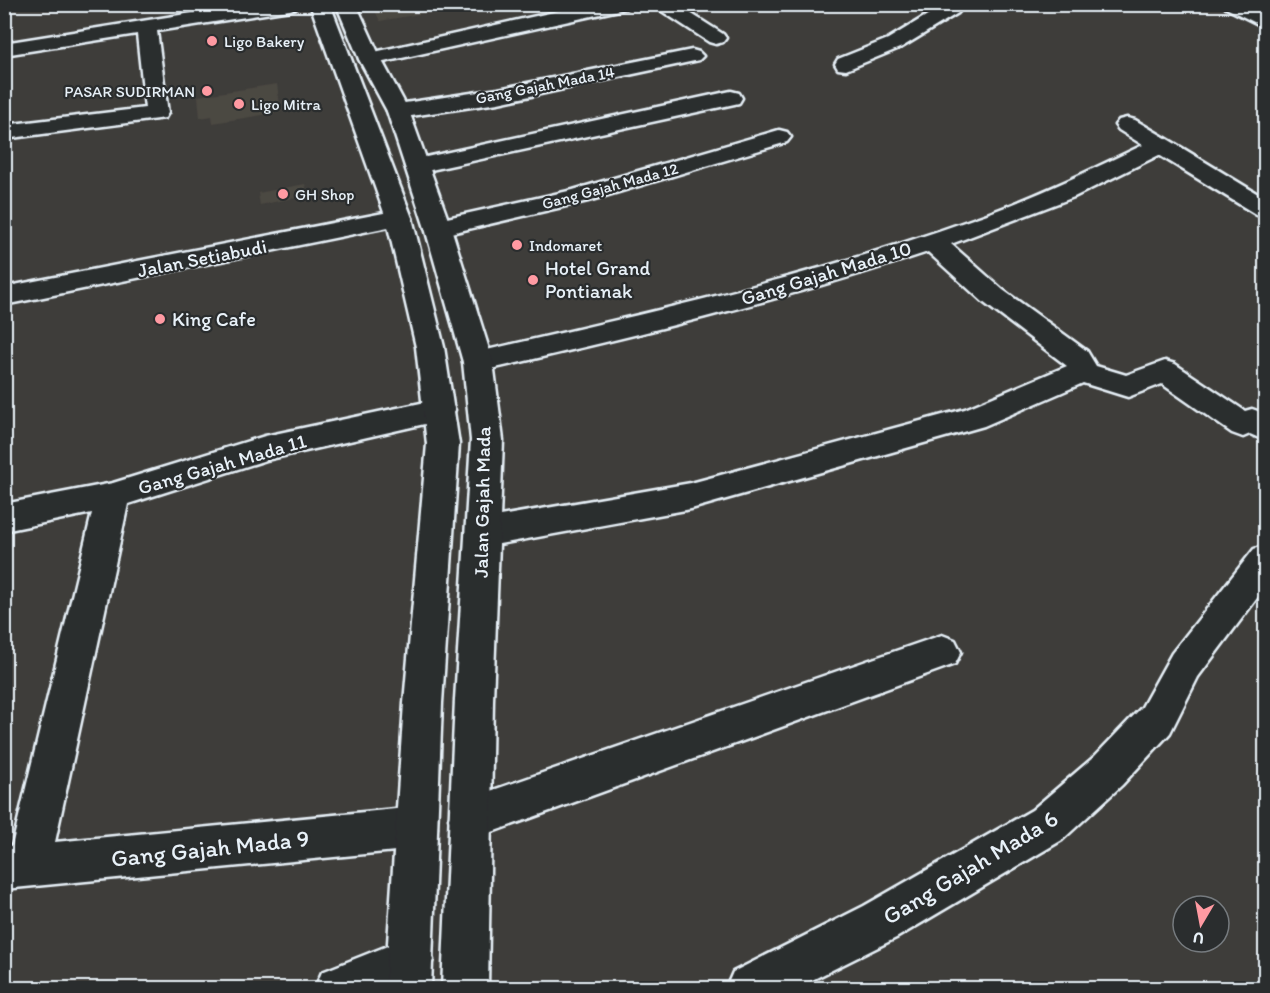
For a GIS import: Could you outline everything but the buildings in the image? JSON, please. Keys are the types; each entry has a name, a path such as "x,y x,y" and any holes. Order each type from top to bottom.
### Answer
{"street":[{"path":"4,49 290,4"},
{"name":"Jalan Gajah Mada","path":"320,4 399,218 423,318 440,410 443,444 423,703 409,974"},
{"name":"Jalan Gajah Mada","path":"346,4 370,59 398,111 438,228 478,362 487,440 474,700 465,988"},
{"path":"370,59 619,4"},
{"path":"661,4 716,38"},
{"path":"1233,4 1266,22"},
{"path":"846,64 883,49 952,6"},
{"path":"4,132 157,113 146,27"},
{"name":"Gang Gajah Mada 14","path":"398,111 498,96 693,56"},
{"path":"417,166 731,98"},
{"path":"1127,125 1266,210"},
{"name":"Gang Gajah Mada 12","path":"438,228 579,196 779,136"},
{"name":"Gang Gajah Mada 10","path":"478,362 724,304 834,274 982,225 1065,192 1161,145"},
{"name":"Jalan Setiabudi","path":"4,296 399,218"},
{"path":"932,241 993,296 1077,358 1082,367 1081,372"},
{"path":"423,318 463,309"},
{"path":"483,533 691,496 973,418 1081,372 1128,386 1165,371 1243,425 1252,420 1266,430"},
{"name":"Gang Gajah Mada 11","path":"4,518 113,496 265,448 440,410"},
{"path":"17,867 113,496"},
{"name":"Gang Gajah Mada 6","path":"748,988 880,922 1047,825 1108,771 1156,720 1185,665 1266,560"},
{"path":"470,819 942,652"},
{"path":"423,703 474,700"},
{"name":"Gang Gajah Mada 9","path":"17,867 416,828"},
{"path":"338,988 409,974"}],"shaded area":[{"path":"372,5 439,5 442,10 380,21"},
{"name":"Ligo Mitra","path":"277,84 281,112 213,123 212,116 200,118 198,96"},
{"name":"GH Shop","path":"305,184 308,195 260,205 258,193"}],"place":[{"name":"Ligo Bakery","path":"212,41"},
{"name":"PASAR SUDIRMAN","path":"207,91"},
{"name":"Ligo Mitra","path":"239,104"},
{"name":"GH Shop","path":"283,194"},
{"name":"Indomaret","path":"517,245"},
{"name":"Hotel Grand Pontianak","path":"533,280"},
{"name":"King Cafe","path":"160,319"}]}
